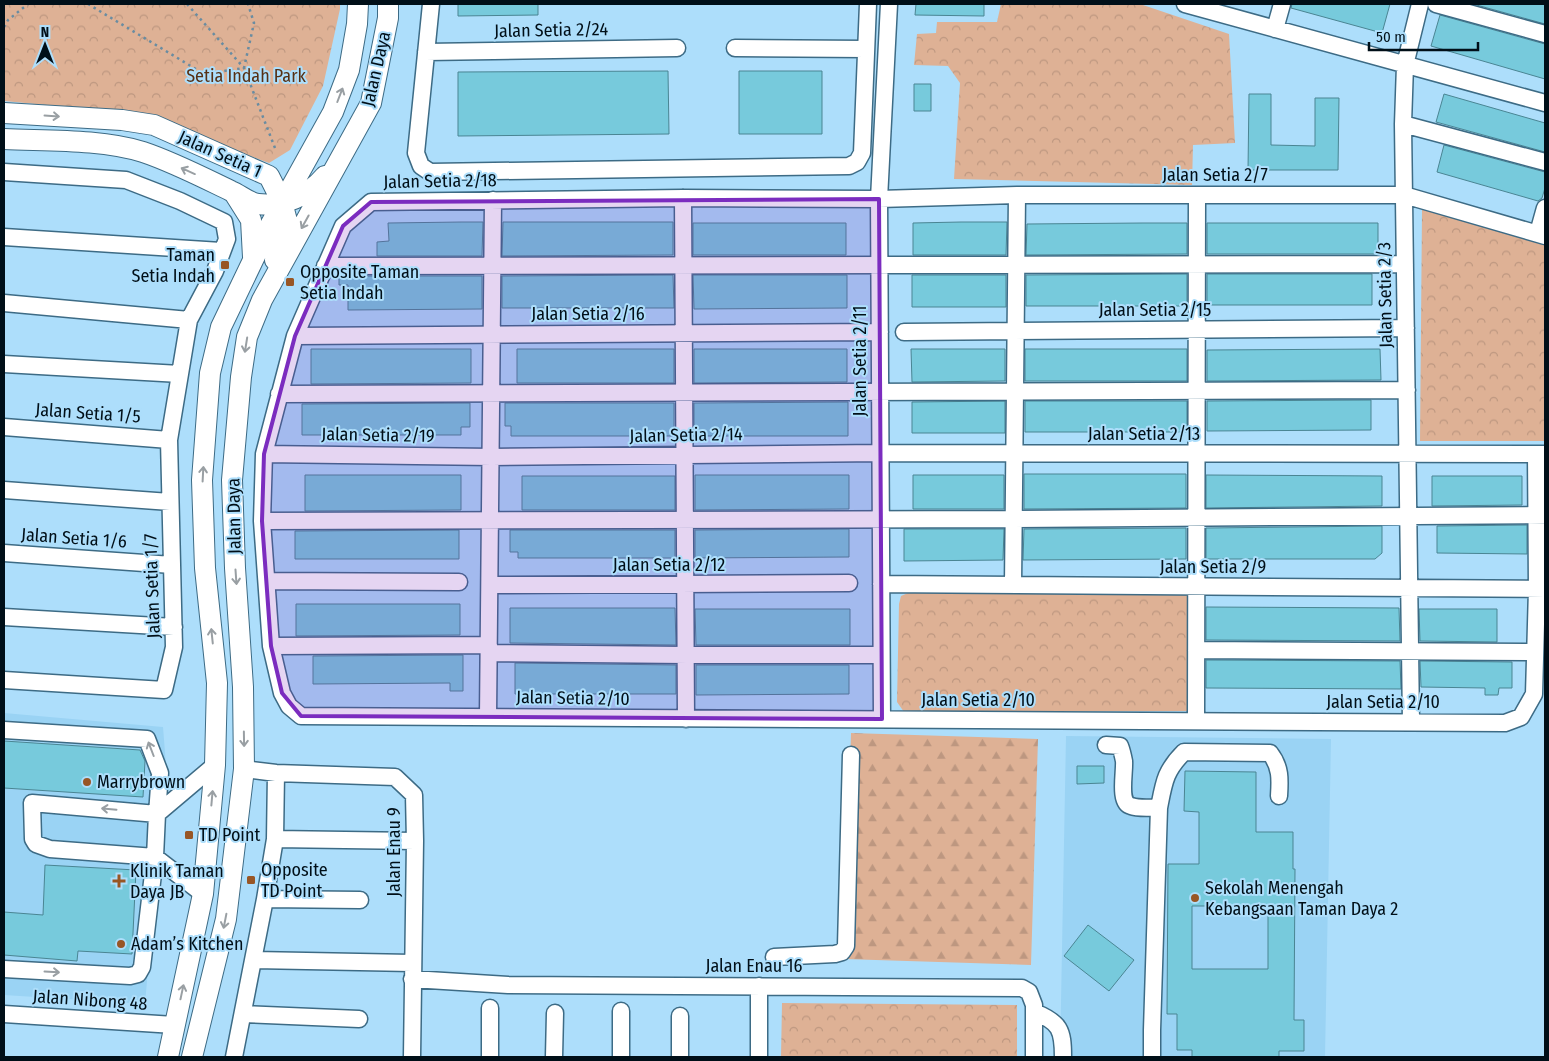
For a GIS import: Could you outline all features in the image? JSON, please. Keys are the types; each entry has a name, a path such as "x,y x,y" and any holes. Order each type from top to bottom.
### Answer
{"main road":[{"name":"Jalan Daya","path":"168,1057 203,894 215,765 216,683 205,568 202,480 210,373 221,327 282,202 333,112 349,70 357,24 358,4"},
{"name":"Jalan Daya","path":"192,1057 226,918 244,769 243,687 235,568 232,480 241,377 247,337 262,300 372,103 388,18 388,4"},
{"name":"Jalan Setia 1","path":"4,113 122,120 154,125 269,176 282,202 256,204 232,191 144,153 116,145 4,139"},
{"path":"245,165 268,173 283,171 295,164 318,138"},
{"path":"262,300 287,221 282,202 300,197 316,187 346,149"},
{"path":"232,191 251,220 254,261"}],"street":[{"path":"431,4 416,153 421,166 430,172 849,166 857,162 862,153 868,4"},
{"name":"Jalan Setia 2/11","path":"882,719 879,199 889,4"},
{"path":"1185,4 1545,103"},
{"path":"1275,29 1282,4"},
{"name":"Jalan Setia 2/3","path":"1411,722 1403,124 1405,65 1420,4"},
{"path":"1436,4 1545,34"},
{"name":"Jalan Setia 2/24","path":"426,52 676,48"},
{"path":"735,48 866,48"},
{"path":"1403,124 1545,162"},
{"name":"Jalan Setia 1/7","path":"4,172 126,180 180,201 224,222 227,238 214,271 189,320 169,440 174,647 164,690 4,680"},
{"path":"1013,585 1017,195"},
{"name":"Jalan Setia 2/7","path":"879,199 1017,195 1404,195 1542,235"},
{"path":"1196,721 1197,195"},
{"path":"683,198 686,719"},
{"name":"Jalan Setia 2/18","path":"301,716 290,706 282,693 271,646 262,521 264,454 295,336 343,226 371,202 683,198 879,199"},
{"path":"488,717 493,394 491,334 493,200"},
{"path":"1542,235 1545,208"},
{"path":"4,237 221,251"},
{"path":"325,266 1405,264"},
{"path":"4,303 189,320"},
{"name":"Jalan Setia 2/15","path":"904,332 1406,328"},
{"name":"Jalan Setia 2/16","path":"295,336 880,332"},
{"path":"4,364 180,374"},
{"path":"279,394 1407,390"},
{"name":"Jalan Setia 1/5","path":"4,427 169,440"},
{"name":"Jalan Setia 2/13","path":"880,453 1541,454"},
{"name":"Jalan Setia 2/14","path":"492,457 880,453"},
{"name":"Jalan Setia 2/19","path":"264,454 492,457"},
{"name":"Jalan Setia 2/10","path":"301,716 1505,723 1521,717 1534,694 1535,652 1541,589 1541,454"},
{"path":"4,490 170,502"},
{"path":"262,521 1014,519 1541,515"},
{"name":"Jalan Setia 1/6","path":"4,553 172,565"},
{"path":"267,581 459,582"},
{"name":"Jalan Setia 2/12","path":"490,585 849,583"},
{"name":"Jalan Setia 2/9","path":"881,584 1541,589"},
{"path":"4,617 174,626"},
{"path":"271,646 490,649 686,655 881,655"},
{"path":"1196,650 1535,652"},
{"path":"4,730 147,739 160,772 156,857 142,967 138,974 130,976 4,969"},
{"path":"1106,745 1120,746 1122,751 1124,763 1123,796 1125,802 1129,806 1159,808"},
{"path":"1152,1057 1159,808 1167,773 1184,752 1270,753 1278,767 1280,777 1279,796"},
{"path":"774,957 835,954 842,952 846,946 851,755"},
{"path":"203,894 156,857 50,849 36,844 33,840 31,823 32,803 157,814 215,765"},
{"name":"Jalan Enau 9","path":"244,769 276,773 395,777 414,795 416,841 412,962 412,1057"},
{"path":"234,1057 254,960 275,839 276,773"},
{"path":"275,839 416,841"},
{"path":"265,899 360,900"},
{"path":"254,960 412,962"},
{"name":"Jalan Enau 16","path":"412,979 508,984 1022,988 1029,992 1034,1005 1034,1057"},
{"path":"760,986 760,1057"},
{"path":"490,1008 490,1057"},
{"path":"621,1011 621,1057"},
{"path":"1034,1012 1050,1018 1059,1029 1063,1040 1062,1057"},
{"path":"554,1057 555,1013"},
{"name":"Jalan Nibong 48","path":"4,1014 174,1025"},
{"path":"243,1014 359,1019"},
{"path":"680,1016 680,1057"}],"path":[{"path":"4,27 8,20 28,4"},
{"path":"88,4 204,74 244,68"},
{"path":"187,4 244,68 275,148"},
{"path":"244,68 254,23 248,4"}],"highlighted area":[{"path":"879,199 882,719 301,716 282,693 271,646 262,521 264,454 295,336 343,226 371,202"}],"shaded area":[{"path":"4,713 163,727 166,765 145,1004 4,995"},
{"name":"Sekolah Menengah Kebangsaan Taman Daya 2","path":"1066,736 1331,739 1325,1057 1060,1057"}],"green space":[{"name":"Setia Indah Park","path":"4,4 340,4 340,9 323,86 290,150 269,163 218,144 152,115 4,101"},
{"path":"1001,4 1140,4 1229,34 1235,143 1193,145 1192,185 954,179 960,83 948,66 914,65 917,34 936,33 937,22 997,22"},
{"path":"1422,209 1545,245 1545,441 1420,441"},
{"path":"908,593 1198,593 1199,711 904,712 897,702 899,604 901,596"},
{"path":"851,733 1038,739 1031,965 844,959"},
{"path":"782,1003 1017,1005 1017,1057 781,1057"}],"building":[{"path":"458,4 538,4 538,15 458,16"},
{"path":"916,4 984,4 984,16 915,15"},
{"path":"1292,4 1390,4 1382,33 1291,8"},
{"path":"1473,4 1545,4 1545,24"},
{"path":"1440,15 1545,44 1545,79 1431,46"},
{"path":"668,71 669,134 458,136 458,72"},
{"path":"739,71 822,71 822,134 739,134"},
{"path":"914,84 931,84 931,111 914,111"},
{"path":"1249,94 1271,94 1271,145 1315,146 1315,98 1339,98 1338,170 1248,170"},
{"path":"1444,94 1545,123 1545,152 1436,122"},
{"path":"1444,145 1545,172 1545,188 1542,198 1538,201 1437,172"},
{"path":"483,222 482,256 377,256 377,242 389,241 388,223"},
{"path":"503,222 673,222 673,255 502,256"},
{"path":"1007,222 1006,255 913,255 913,223"},
{"path":"693,223 846,223 846,255 693,255"},
{"path":"1187,223 1187,254 1026,255 1027,224"},
{"path":"1207,223 1378,223 1378,254 1207,254"},
{"path":"1187,274 1187,306 1026,306 1026,275"},
{"path":"1207,274 1372,274 1372,305 1207,305"},
{"path":"673,275 674,308 502,308 502,276"},
{"path":"693,275 847,275 847,308 694,309"},
{"path":"912,275 1006,275 1006,307 912,307"},
{"path":"339,276 482,276 482,309 348,310 348,285 339,285"},
{"path":"311,349 471,349 471,383 311,384"},
{"path":"517,349 674,349 674,383 517,383"},
{"path":"694,349 847,349 847,382 694,383"},
{"path":"911,349 1005,349 1005,381 912,382"},
{"path":"1025,349 1187,349 1187,381 1025,381"},
{"path":"1380,349 1381,380 1207,381 1207,350"},
{"path":"1371,400 1371,430 1207,431 1207,401"},
{"path":"1005,401 1005,433 912,433 912,402"},
{"path":"1025,401 1187,401 1187,432 1025,432"},
{"path":"848,402 848,436 694,436 694,403"},
{"path":"470,403 470,427 461,427 461,435 302,435 302,404"},
{"path":"505,403 674,403 674,436 511,436 511,426 505,426"},
{"path":"1024,474 1186,474 1186,508 1024,509"},
{"path":"305,475 461,475 461,510 305,511"},
{"path":"695,475 849,475 849,509 695,510"},
{"path":"913,475 1004,475 1004,509 913,509"},
{"path":"1206,475 1382,476 1382,506 1206,508"},
{"path":"522,476 675,476 675,510 522,510"},
{"path":"1432,476 1522,476 1522,505 1432,506"},
{"path":"1527,525 1527,554 1437,553 1437,526"},
{"path":"1382,526 1382,553 1375,559 1206,559 1206,528"},
{"path":"1186,528 1186,559 1023,560 1024,529"},
{"path":"849,529 849,557 695,558 695,530"},
{"path":"904,529 1004,529 1003,560 904,561"},
{"path":"459,530 459,559 295,559 295,531"},
{"path":"510,530 675,530 675,558 518,558 518,552 510,552"},
{"path":"296,604 460,604 460,635 296,636"},
{"path":"1206,607 1399,608 1400,641 1206,640"},
{"path":"510,608 675,608 676,645 510,643"},
{"path":"695,609 850,609 850,645 696,645"},
{"path":"1419,609 1497,609 1497,642 1420,641"},
{"path":"463,655 463,691 450,691 450,683 313,684 313,656"},
{"path":"1206,660 1400,661 1401,689 1206,688"},
{"path":"1420,661 1512,662 1512,688 1499,688 1498,695 1485,695 1485,688 1421,687"},
{"path":"515,663 676,665 676,694 515,694"},
{"path":"696,665 849,665 849,694 696,695"},
{"path":"4,741 140,750 145,761 143,797 4,788"},
{"path":"1077,766 1104,766 1104,783 1077,784"},
{"path":"1185,771 1256,772 1256,832 1293,832 1293,869 1295,869 1294,1020 1304,1020 1304,1051 1279,1051 1279,1057 1192,1057 1192,1050 1177,1050 1177,1014 1167,1014 1168,864 1199,864 1199,812 1184,811","holes":["1192,906 1268,906 1268,969 1192,969"]},
{"path":"45,865 136,870 132,954 78,951 77,961 4,955 4,912 43,915"},
{"path":"1088,925 1134,960 1109,991 1064,956"}],"place":[{"name":"Taman Setia Indah","path":"225,265"},
{"name":"Opposite Taman Setia Indah","path":"290,282"},
{"name":"Marrybrown","path":"87,782"},
{"name":"TD Point","path":"189,835"},
{"name":"Opposite TD Point","path":"251,880"},
{"name":"Klinik Taman Daya JB","path":"119,881"},
{"name":"Sekolah Menengah Kebangsaan Taman Daya 2","path":"1195,898"},
{"name":"Adam’s Kitchen","path":"121,944"}]}
